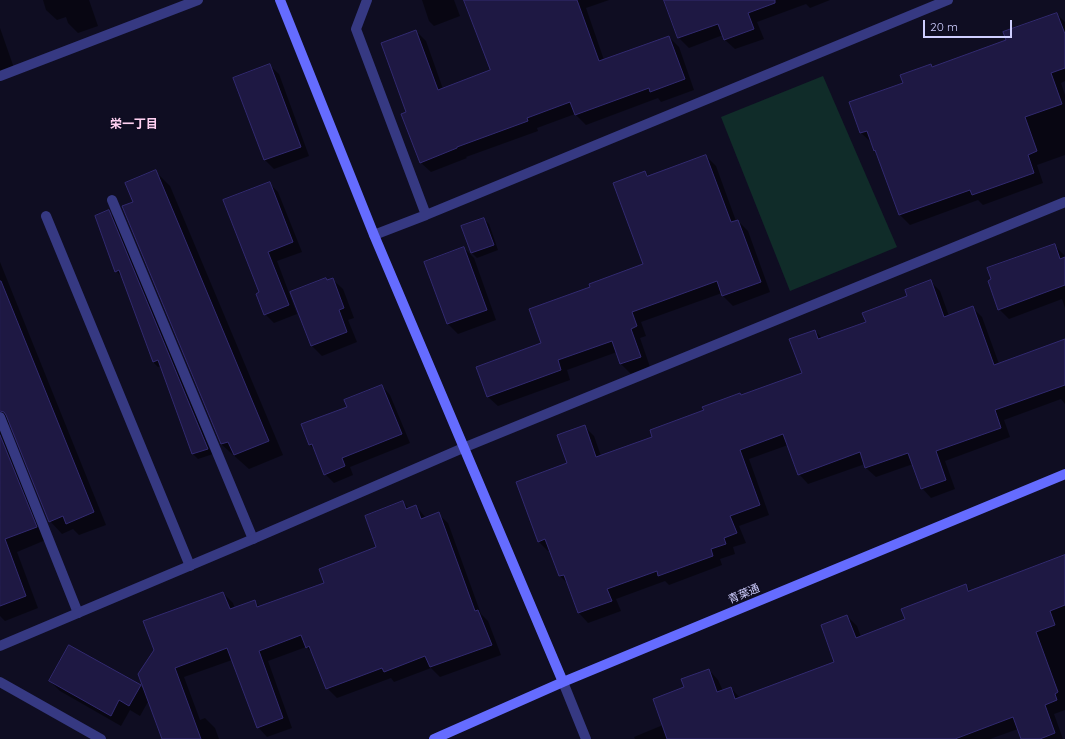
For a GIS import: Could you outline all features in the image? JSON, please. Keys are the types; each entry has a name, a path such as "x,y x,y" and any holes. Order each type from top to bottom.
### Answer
{"street":[{"path":"0,76 198,0"},
{"path":"280,0 374,235 586,739"},
{"path":"367,0 356,29 426,215"},
{"path":"374,235 948,0"},
{"path":"112,200 253,539"},
{"path":"0,646 463,448 1065,202"},
{"path":"46,216 190,566"},
{"path":"0,417 78,613"},
{"name":"青葉通","path":"434,739 563,682 1065,474"},
{"path":"0,682 101,739"}],"green space":[{"path":"823,76 897,247 790,291 721,117"}],"building":[{"path":"464,0 577,0 599,61 669,36 685,79 650,92 649,88 575,115 570,102 527,118 528,121 457,147 420,163 401,114 406,112 381,43 416,30 438,90 490,70"},
{"path":"664,0 775,0 775,3 748,13 754,29 724,40 718,24 678,38"},
{"path":"1057,13 1065,34 1065,68 1051,73 1062,104 1025,117 1037,151 1028,155 1034,173 972,195 970,190 899,215 867,131 860,133 849,102 903,83 900,75 931,64 932,67 1006,40 1003,32"},
{"path":"270,64 301,147 264,160 233,78"},
{"path":"706,155 731,222 738,220 761,282 722,296 717,281 632,312 637,326 631,329 641,357 620,364 612,341 558,360 561,370 487,397 476,367 541,343 529,309 590,287 589,284 643,264 613,183 645,171 647,176"},
{"path":"156,170 269,441 234,455 228,442 221,444 122,206 133,202 125,183"},
{"path":"270,182 293,242 268,252 289,305 264,315 256,294 259,292 223,200"},
{"path":"109,210 208,449 192,454 158,360 153,362 119,270 115,272 95,216"},
{"path":"484,218 494,245 471,253 461,226"},
{"path":"1055,244 1060,259 1065,257 1065,285 998,310 988,281 991,279 987,268"},
{"path":"464,247 487,310 447,324 424,262"},
{"path":"326,278 327,280 333,278 344,308 339,310 347,332 311,346 290,292"},
{"path":"931,280 944,317 973,306 994,365 1065,339 1065,385 995,410 1001,428 936,451 946,480 921,489 908,453 865,468 860,452 798,475 783,434 740,450 760,505 730,516 737,533 724,538 726,544 711,549 713,556 658,576 657,571 607,589 612,601 578,613 564,575 559,576 545,539 538,542 516,482 567,463 557,435 585,425 596,457 652,437 650,430 704,410 702,407 802,373 789,339 815,330 818,339 866,322 862,313 907,296 905,290"},
{"path":"0,281 94,512 66,524 63,516 49,522 6,415 4,412 0,411"},
{"path":"382,385 402,434 342,458 345,466 324,475 312,444 309,445 301,424 347,407 344,400"},
{"path":"0,435 37,527 5,539 26,596 0,606"},
{"path":"403,501 406,509 416,505 421,519 439,512 475,611 478,610 492,645 430,667 425,656 384,672 382,668 326,689 309,646 306,648 301,635 259,651 283,718 257,728 227,648 175,668 201,739 162,739 138,674 154,650 143,621 223,592 230,609 255,600 257,607 324,583 319,569 376,547 365,516"},
{"path":"1065,555 1065,605 1050,611 1055,625 1036,632 1058,692 1055,694 1057,700 1045,705 1055,733 1040,739 1021,739 1013,717 955,739 667,739 653,699 684,687 681,679 709,669 717,692 731,687 735,699 834,662 821,625 847,615 856,638 905,619 901,609 966,584 968,591"},
{"path":"69,645 141,685 129,706 119,700 111,716 49,681"}],"district":[{"name":"栄一丁目","path":"134,124"}]}
